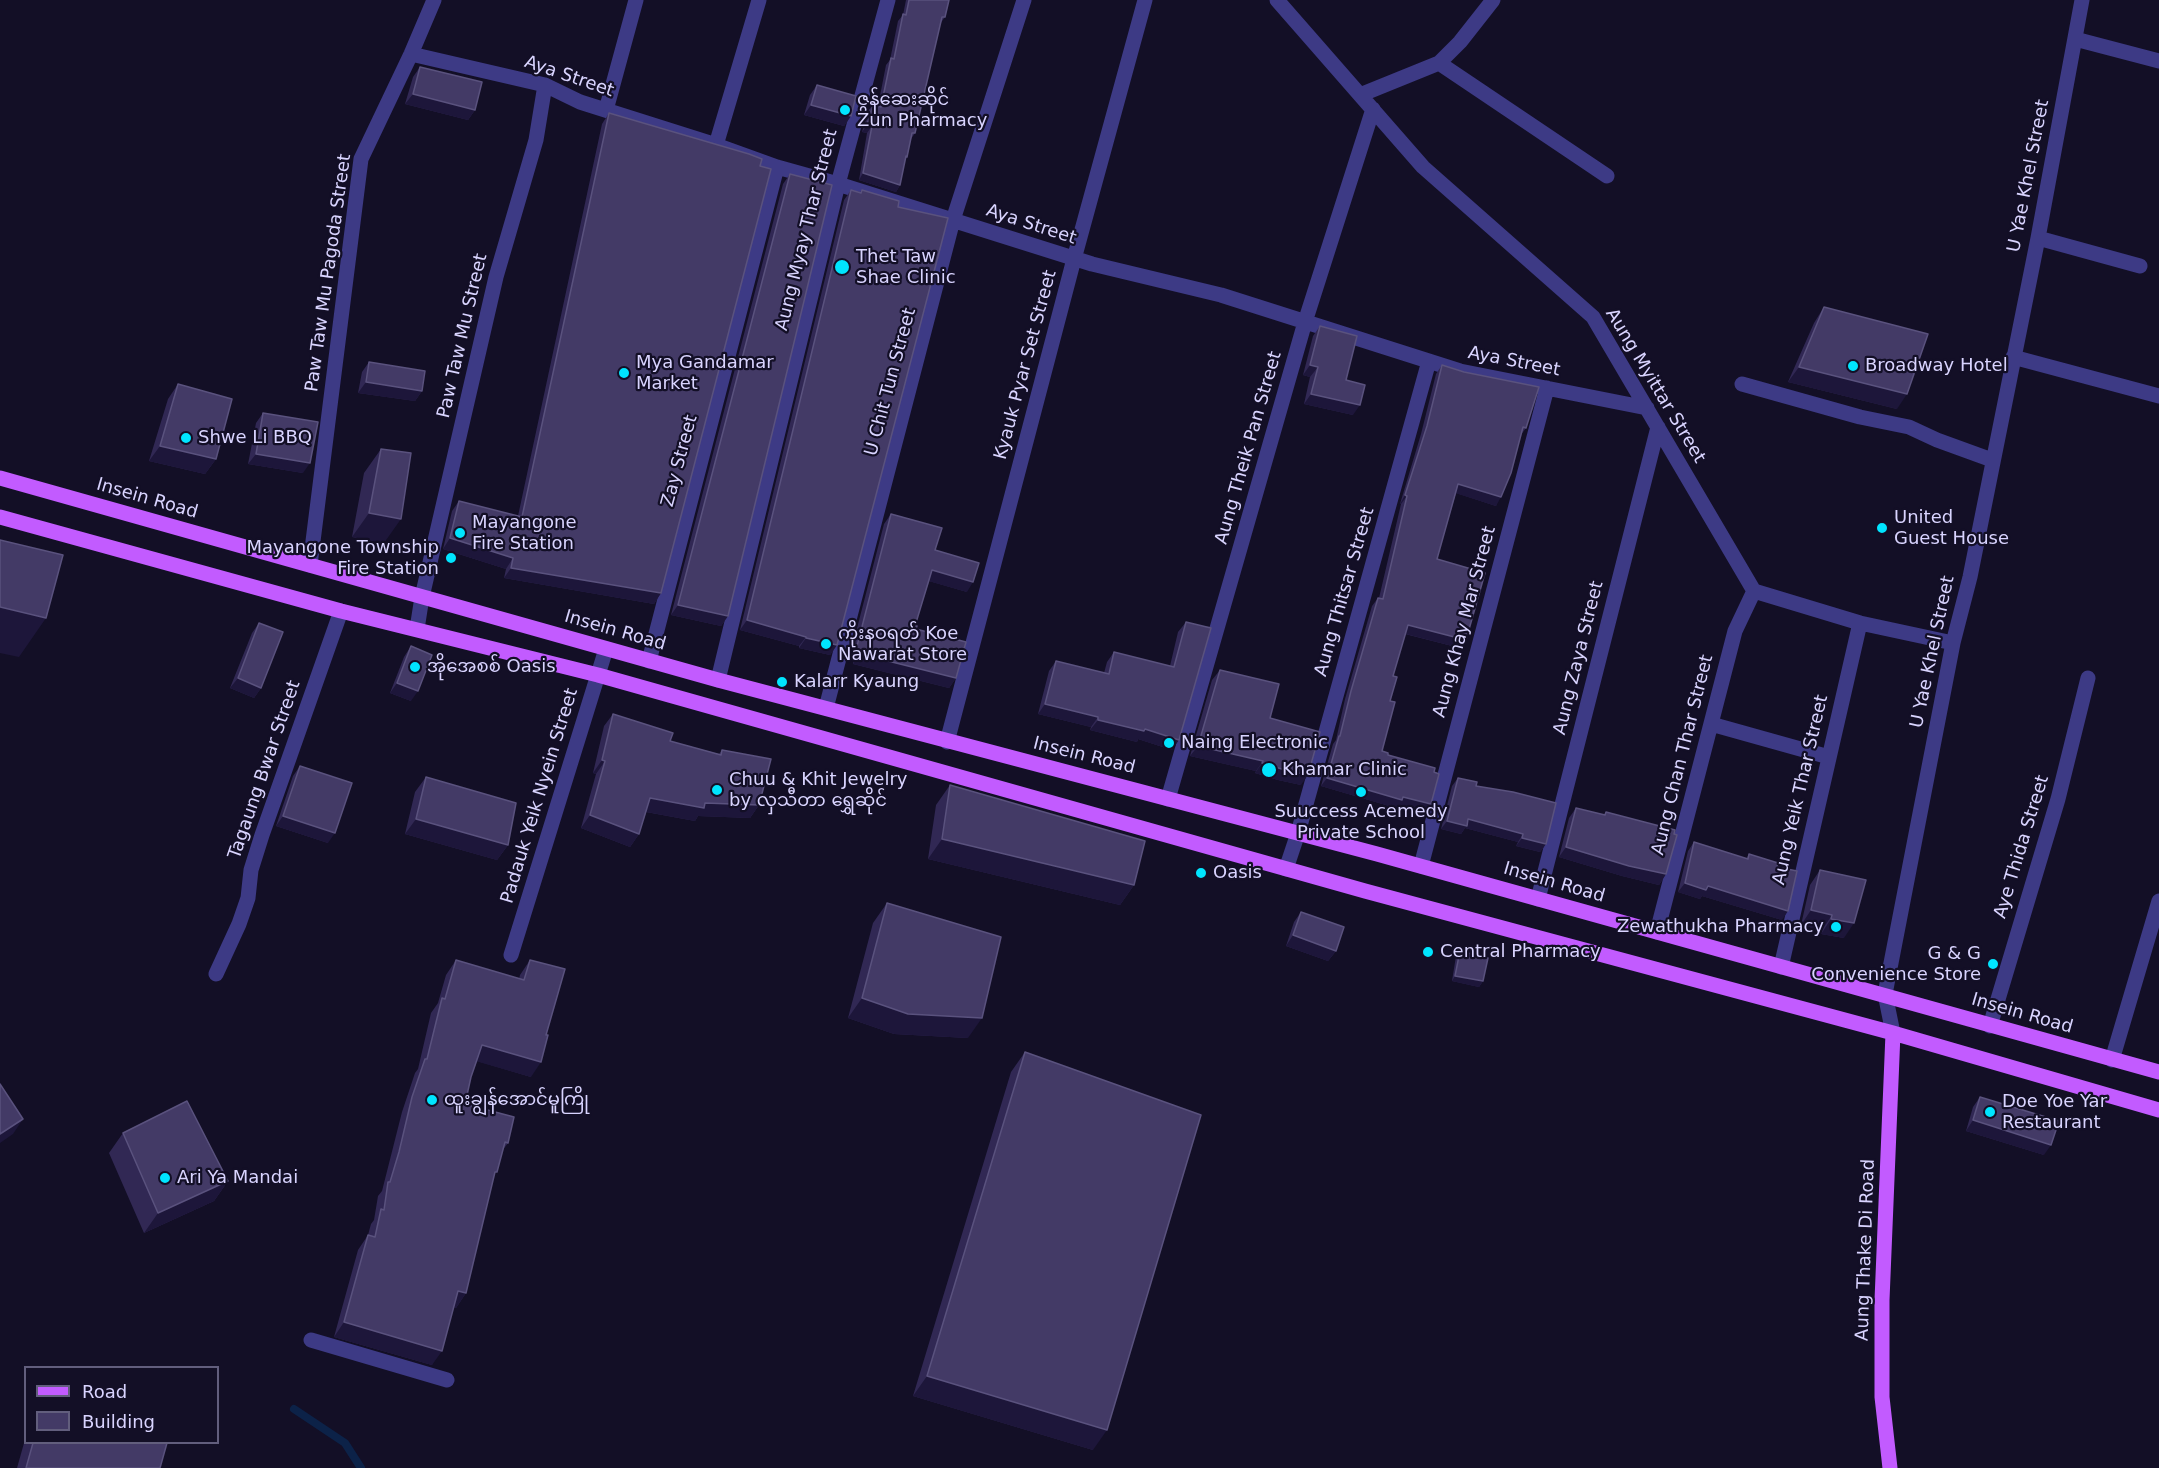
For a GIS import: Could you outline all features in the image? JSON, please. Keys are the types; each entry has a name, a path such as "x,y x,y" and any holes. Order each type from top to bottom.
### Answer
{"main road":[{"name":"Insein Road","path":"0,478 718,680 1421,866 2159,1072"},
{"path":"0,516 340,611 598,675 1286,868 1893,1033 2159,1110"},
{"name":"Aung Thake Di Road","path":"1890,1468 1882,1397 1882,1300 1893,1033"}],"street":[{"name":"Paw Taw Mu Pagoda Street","path":"310,565 361,159 434,0"},
{"path":"606,110 636,0"},
{"path":"716,145 759,0"},
{"name":"Aung Myay Thar Street","path":"718,680 838,184 888,0"},
{"name":"U Chit Tun Street","path":"826,708 953,220 1024,0"},
{"name":"Kyauk Pyar Set Street","path":"947,742 1074,259 1145,0"},
{"name":"Aung Myittar Street","path":"1277,0 1423,167 1593,317 1754,591"},
{"path":"1360,95 1439,63 1460,42 1493,0"},
{"name":"U Yae Khel Street","path":"1885,994 1953,643 1970,577 2038,238 2082,0"},
{"path":"2075,39 2159,61"},
{"name":"Aya Street","path":"411,54 545,85 580,102 777,167 838,184 1074,259 1221,295 1460,371 1647,408"},
{"path":"1439,63 1607,176"},
{"name":"Paw Taw Mu Street","path":"417,629 422,597 496,277 536,140 545,85"},
{"name":"Aung Theik Pan Street","path":"1168,799 1305,322 1372,109"},
{"name":"Zay Street","path":"649,661 777,167"},
{"path":"2038,238 2140,266"},
{"path":"2013,357 2159,396"},
{"name":"Aung Thitsar Street","path":"1286,868 1298,833 1429,361"},
{"path":"1742,384 1860,417 1909,427 1992,460"},
{"name":"Aung Khay Mar Street","path":"1421,866 1547,388"},
{"name":"Aung Zaya Street","path":"1538,899 1658,427"},
{"path":"1754,591 1860,623 1953,643"},
{"name":"Aung Chan Thar Street","path":"1657,932 1735,631 1754,591"},
{"name":"Tagaung Bwar Street","path":"216,974 245,907 251,870 262,835 340,611"},
{"name":"Aung Yeik Thar Street","path":"1781,967 1860,623"},
{"name":"Padauk Yeik Nyein Street","path":"511,955 606,649"},
{"name":"Aye Thida Street","path":"1990,1026 2058,799 2088,678"},
{"path":"1711,723 1829,757"},
{"path":"2112,1060 2159,901"},
{"path":"1885,994 1893,1033"},
{"path":"311,1340 447,1380"}],"building":[{"path":"909,0 949,0 945,17 942,17 915,133 912,133 900,185 863,173 872,126 867,125 873,105 881,107 891,58 894,59 903,14 906,15"},
{"path":"420,67 482,82 475,110 413,94"},
{"path":"817,85 856,96 851,116 811,105"},
{"name":"Mya Gandamar Market","path":"609,113 749,154 762,159 760,166 771,169 661,593 511,568 513,558 450,538 459,501 522,517"},
{"path":"790,174 832,185 728,616 678,605"},
{"path":"851,190 861,193 862,190 899,201 898,207 948,218 837,645 747,620"},
{"name":"Broadway Hotel","path":"1824,307 1928,334 1907,394 1799,367"},
{"path":"1320,326 1357,336 1346,380 1365,385 1360,405 1311,394 1318,367 1310,365"},
{"path":"369,362 425,371 422,391 366,382"},
{"path":"1442,365 1464,372 1539,387 1526,428 1523,427 1511,473 1501,497 1458,484 1437,559 1485,573 1466,640 1408,625 1393,676 1397,677 1390,701 1395,702 1382,751 1388,755 1435,768 1434,772 1439,774 1431,804 1403,797 1402,800 1327,778 1378,598 1383,599 1407,496 1405,495 1427,426"},
{"name":"Shwe Li BBQ","path":"178,384 232,399 216,459 160,446"},
{"path":"263,413 318,422 310,463 256,454"},
{"path":"381,449 411,453 401,519 369,513"},
{"path":"891,514 942,528 935,550 979,563 973,582 932,570 915,626 917,626 916,629 966,642 956,678 860,654 860,651 856,650"},
{"path":"0,540 63,555 46,618 0,607"},
{"path":"1186,622 1211,628 1179,740 1145,729 1144,731 1098,720 1098,717 1045,704 1056,661 1109,674 1114,652 1174,667"},
{"path":"259,623 283,632 261,688 238,678"},
{"path":"411,646 432,655 418,691 397,683"},
{"path":"1220,670 1279,684 1270,718 1320,732 1308,775 1262,763 1263,761 1198,746"},
{"path":"613,714 673,733 670,741 721,755 722,750 771,759 759,805 705,803 704,808 650,798 639,834 590,815 605,761 602,760"},
{"path":"300,766 352,783 335,833 283,816"},
{"path":"426,777 516,803 508,845 416,819"},
{"path":"1458,778 1477,782 1476,786 1513,792 1556,803 1546,844 1522,838 1523,834 1468,819 1467,826 1447,821"},
{"path":"950,785 1145,841 1134,885 942,839"},
{"path":"1576,808 1605,815 1606,812 1675,830 1674,834 1677,835 1666,874 1629,866 1566,847"},
{"path":"1694,842 1748,859 1749,854 1778,863 1777,867 1797,871 1788,911 1708,886 1706,890 1685,883"},
{"path":"1820,870 1866,880 1854,923 1831,919 1832,915 1811,910"},
{"path":"887,903 1001,937 982,1018 908,1014 862,998"},
{"path":"1301,912 1344,927 1336,951 1293,935"},
{"path":"1460,951 1488,958 1483,981 1455,976"},
{"path":"456,960 524,980 530,960 565,969 546,1035 548,1035 541,1062 482,1045 471,1077 465,1104 514,1117 508,1143 505,1142 497,1172 495,1172 466,1293 458,1291 442,1351 344,1322 368,1235 375,1237 381,1209 384,1210 388,1182 390,1182 399,1152 412,1097 425,1059 427,1059 442,998 445,999"},
{"path":"1025,1052 1201,1115 1107,1430 927,1376"},
{"path":"0,1084 23,1119 0,1134"},
{"path":"1980,1097 2059,1121 2051,1145 1973,1120"},
{"path":"187,1101 228,1181 158,1213 123,1133"},
{"path":"33,1444 167,1444 160,1468 26,1468"}],"waterway":[{"path":"294,1409 345,1443 361,1468"}],"place":[{"name":"ဇွန်ဆေးဆိုင် Zun Pharmacy","path":"845,110"},
{"name":"Thet Taw Shae Clinic","path":"842,267"},
{"name":"Broadway Hotel","path":"1853,366"},
{"name":"Mya Gandamar Market","path":"624,373"},
{"name":"Shwe Li BBQ","path":"186,438"},
{"name":"United Guest House","path":"1882,528"},
{"name":"Mayangone Fire Station","path":"460,533"},
{"name":"Mayangone Township Fire Station","path":"451,558"},
{"name":"ကိုးနဝရတ် Koe Nawarat Store","path":"826,644"},
{"name":"အိုအေစစ် Oasis","path":"415,667"},
{"name":"Kalarr Kyaung","path":"782,682"},
{"name":"Naing Electronic","path":"1169,743"},
{"name":"Khamar Clinic","path":"1269,770"},
{"name":"Chuu & Khit Jewelry by လှသီတာ ရွှေဆိုင်","path":"717,790"},
{"name":"Suuccess Acemedy Private School","path":"1361,792"},
{"name":"Oasis","path":"1201,873"},
{"name":"Zewathukha Pharmacy","path":"1836,927"},
{"name":"Central Pharmacy","path":"1428,952"},
{"name":"G & G Convenience Store","path":"1993,964"},
{"name":"ထူးချွန်အောင်မူကြို","path":"432,1100"},
{"name":"Doe Yoe Yar Restaurant","path":"1990,1112"},
{"name":"Ari Ya Mandai","path":"165,1178"}]}
